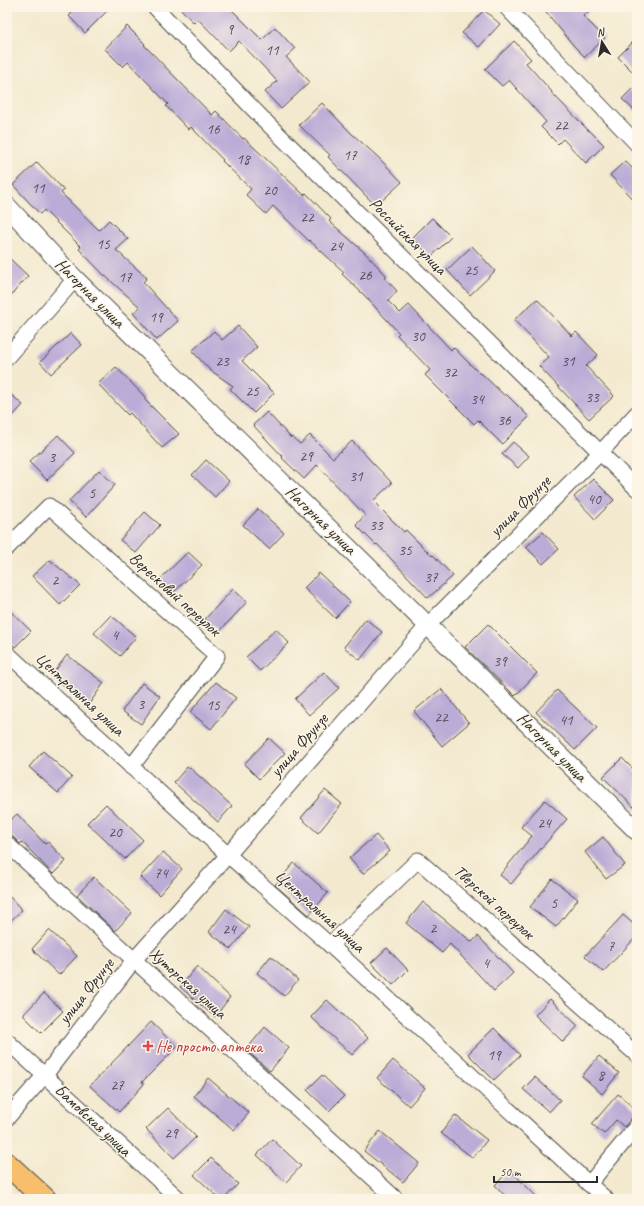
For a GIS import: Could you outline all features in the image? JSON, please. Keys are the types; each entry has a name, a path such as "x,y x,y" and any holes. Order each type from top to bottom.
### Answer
{"main road":[{"path":"7,1164 45,1199"}],"street":[{"name":"Российская улица","path":"155,7 265,121 637,490"},
{"path":"506,7 637,144"},
{"name":"Нагорная улица","path":"7,206 75,279 637,831"},
{"path":"7,357 75,279"},
{"name":"улица Фрунзе","path":"7,1118 45,1075 134,960 228,855 428,625 600,453 637,413"},
{"name":"Вересковый переулок","path":"7,548 49,506 216,656 131,767"},
{"name":"Центральная улица","path":"7,653 228,855 330,945 462,1069 606,1199"},
{"name":"Хуторская улица","path":"7,844 396,1199"},
{"name":"Тверской переулок","path":"330,945 418,860 637,1055"},
{"name":"Бамовская улица","path":"7,1041 179,1199"},
{"path":"589,1184 637,1126"}],"building":[{"path":"65,7 111,7 85,33 69,16 72,13"},
{"path":"179,7 229,7 262,40 275,27 295,49 286,57 310,82 281,109 265,92 277,81 239,41 229,51 198,19 194,23"},
{"path":"542,7 594,7 583,16 605,38 585,57"},
{"path":"484,10 500,24 479,47 462,33"},
{"path":"127,26 212,115 216,111 243,139 244,138 304,195 306,193 331,219 329,221 364,252 387,276 385,278 397,291 388,301 400,313 409,305 451,350 453,347 480,374 481,373 505,396 506,394 529,417 502,444 478,420 474,424 425,375 430,370 397,335 399,333 365,296 342,274 344,272 273,206 266,214 246,195 251,189 222,161 223,160 191,127 189,130 166,106 168,104 128,62 123,67 105,49"},
{"path":"637,38 637,76 618,57"},
{"path":"514,41 531,59 526,63 551,92 604,145 586,163 563,139 558,144 541,127 546,122 509,80 502,86 485,69"},
{"path":"637,84 637,113 622,99"},
{"path":"322,103 402,182 376,206 328,157 330,155 299,125"},
{"path":"625,161 637,173 637,204 610,175"},
{"path":"37,162 64,190 61,193 99,230 109,220 128,239 116,250 147,278 143,282 178,321 157,340 133,313 140,307 103,274 79,249 81,247 44,210 40,214 13,185"},
{"path":"432,218 451,237 431,257 412,238"},
{"path":"472,246 495,271 470,295 447,270"},
{"path":"7,256 28,276 7,300"},
{"path":"537,299 572,336 576,332 598,355 586,366 614,396 589,419 539,366 549,357 514,320"},
{"path":"238,326 257,347 242,361 274,393 254,413 230,389 233,386 210,370 192,351 214,331 222,340"},
{"path":"71,333 82,345 51,374 40,362"},
{"path":"116,367 146,398 144,399 179,434 162,448 130,413 128,415 98,384"},
{"path":"7,391 23,405 7,422"},
{"path":"267,412 291,438 292,437 300,444 310,435 333,458 352,441 392,483 373,501 404,532 406,530 432,556 433,555 453,576 428,598 377,544 376,545 356,525 365,515 317,465 304,479 282,458 283,457 253,425"},
{"path":"58,435 75,453 47,480 29,462"},
{"path":"513,442 529,456 518,468 502,454"},
{"path":"206,460 229,481 215,497 192,475"},
{"path":"99,470 115,485 86,517 69,501"},
{"path":"593,479 614,500 595,519 574,497"},
{"path":"258,509 284,533 269,549 243,525"},
{"path":"145,512 160,525 136,553 120,540"},
{"path":"543,532 559,549 543,564 526,547"},
{"path":"188,552 202,565 173,593 160,579"},
{"path":"50,560 80,585 60,605 32,576"},
{"path":"319,573 350,602 335,618 304,588"},
{"path":"233,589 247,602 219,632 205,619"},
{"path":"7,608 31,631 15,647 7,640"},
{"path":"111,615 136,637 120,656 94,633"},
{"path":"366,619 382,632 360,660 344,647"},
{"path":"488,624 537,673 515,696 465,647"},
{"path":"276,629 289,643 260,671 246,657"},
{"path":"67,655 104,683 89,704 51,676"},
{"path":"324,672 339,688 309,715 295,699"},
{"path":"216,682 236,698 211,729 190,712"},
{"path":"142,683 160,696 141,724 122,711"},
{"path":"441,689 469,723 442,746 414,711"},
{"path":"557,690 597,728 575,750 536,712"},
{"path":"269,738 285,753 259,779 244,764"},
{"path":"43,751 72,777 58,793 29,767"},
{"path":"622,758 637,773 637,810 603,777"},
{"path":"188,766 232,806 218,822 174,782"},
{"path":"325,790 342,804 318,833 301,818"},
{"path":"545,800 567,819 511,884 500,875 532,836 521,827"},
{"path":"106,804 143,840 125,859 87,823"},
{"path":"17,814 45,844 48,842 66,861 53,874 22,842 20,844 13,837 7,835 7,823"},
{"path":"376,835 390,851 363,874 349,858"},
{"path":"603,837 625,865 606,879 585,852"},
{"path":"163,852 182,869 159,895 140,877"},
{"path":"294,863 328,893 309,915 275,885"},
{"path":"94,877 132,913 115,931 77,895"},
{"path":"552,879 578,899 556,927 530,907"},
{"path":"7,894 22,910 7,924"},
{"path":"423,902 472,942 478,936 513,973 494,991 450,944 442,953 406,923"},
{"path":"226,909 249,927 231,949 209,932"},
{"path":"623,915 637,927 637,936 603,972 585,956"},
{"path":"49,930 77,956 59,975 32,949"},
{"path":"387,948 408,970 393,985 371,963"},
{"path":"271,956 298,980 284,996 257,973"},
{"path":"197,966 230,997 215,1017 180,987"},
{"path":"44,993 63,1011 41,1033 23,1015"},
{"path":"550,999 578,1026 563,1042 535,1015"},
{"path":"327,1000 368,1038 352,1055 311,1017"},
{"path":"151,1022 177,1047 142,1082 144,1084 119,1112 90,1086"},
{"path":"265,1027 289,1048 270,1071 246,1050"},
{"path":"494,1028 520,1055 494,1080 468,1054"},
{"path":"599,1056 619,1073 602,1094 582,1076"},
{"path":"393,1060 425,1088 409,1106 377,1078"},
{"path":"322,1075 344,1096 329,1111 307,1090"},
{"path":"535,1077 560,1100 549,1112 523,1089"},
{"path":"208,1078 249,1113 234,1130 194,1096"},
{"path":"618,1094 637,1112 624,1127 616,1120 604,1134 592,1124"},
{"path":"168,1108 196,1137 174,1158 146,1129"},
{"path":"455,1115 487,1140 473,1158 441,1133"},
{"path":"380,1131 419,1163 403,1182 364,1151"},
{"path":"272,1139 301,1166 286,1182 257,1155"},
{"path":"211,1158 238,1184 224,1199 220,1199 194,1175"},
{"path":"510,1170 539,1199 508,1199 495,1185"}],"place":[{"name":"Не просто аптека","path":"148,1046"}]}
